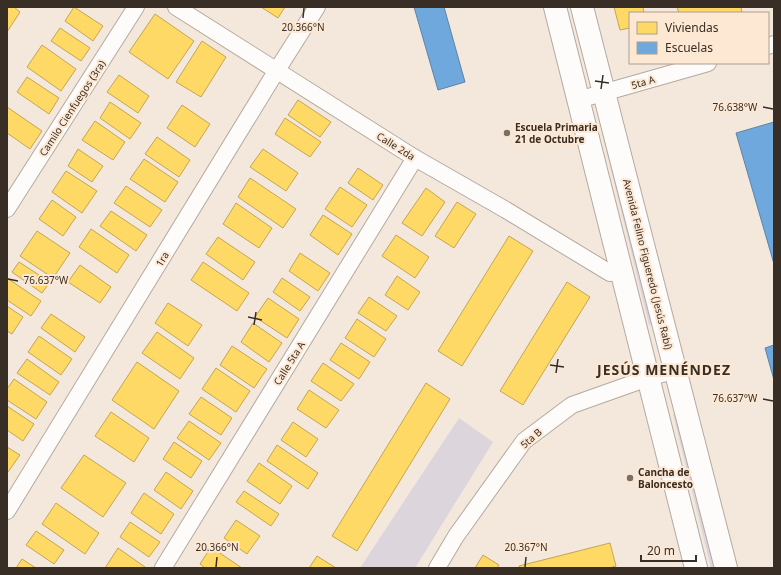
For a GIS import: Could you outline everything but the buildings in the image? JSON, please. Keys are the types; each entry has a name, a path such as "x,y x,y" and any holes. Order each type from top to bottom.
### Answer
{"main road":[{"path":"555,7 696,568"},
{"name":"Avenida Felino Figueredo (Jesús Rabí)","path":"582,7 726,568"}],"street":[{"name":"Camilo Cienfuegos (3ra)","path":"7,210 136,7"},
{"name":"Calle 2da","path":"176,7 416,158 610,273 621,269"},
{"name":"1ra","path":"7,511 317,7"},
{"name":"5ta A","path":"578,100 705,64"},
{"name":"Calle 5ta A","path":"163,568 416,158"},
{"name":"5ta B","path":"437,568 456,536 524,441 572,406 648,378 676,370"}],"shaded area":[{"path":"605,132 653,323 649,325 602,133"},
{"path":"678,413 716,568 711,568 673,414"},
{"path":"459,418 493,442 415,568 360,568"}],"place":[{"name":"Escuela Primaria 21 de Octubre","path":"507,133"},
{"name":"Cancha de Baloncesto","path":"630,478"}],"district":[{"name":"JESÚS MENÉNDEZ","path":"664,370"}]}
